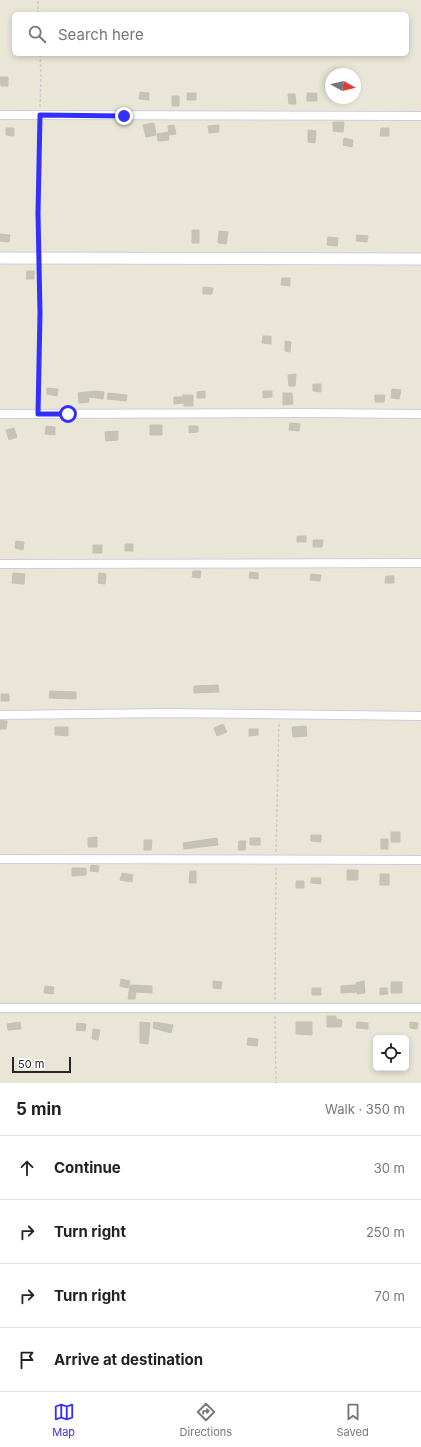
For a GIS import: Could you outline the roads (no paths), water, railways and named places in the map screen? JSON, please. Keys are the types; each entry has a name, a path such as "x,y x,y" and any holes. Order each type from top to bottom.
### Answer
{"street":[{"path":"0,115 421,116"},
{"path":"0,258 421,259"},
{"path":"0,414 421,414"},
{"path":"0,564 421,564"},
{"path":"0,715 169,712 421,716"},
{"path":"0,860 421,860"},
{"path":"0,1008 421,1008"}]}
